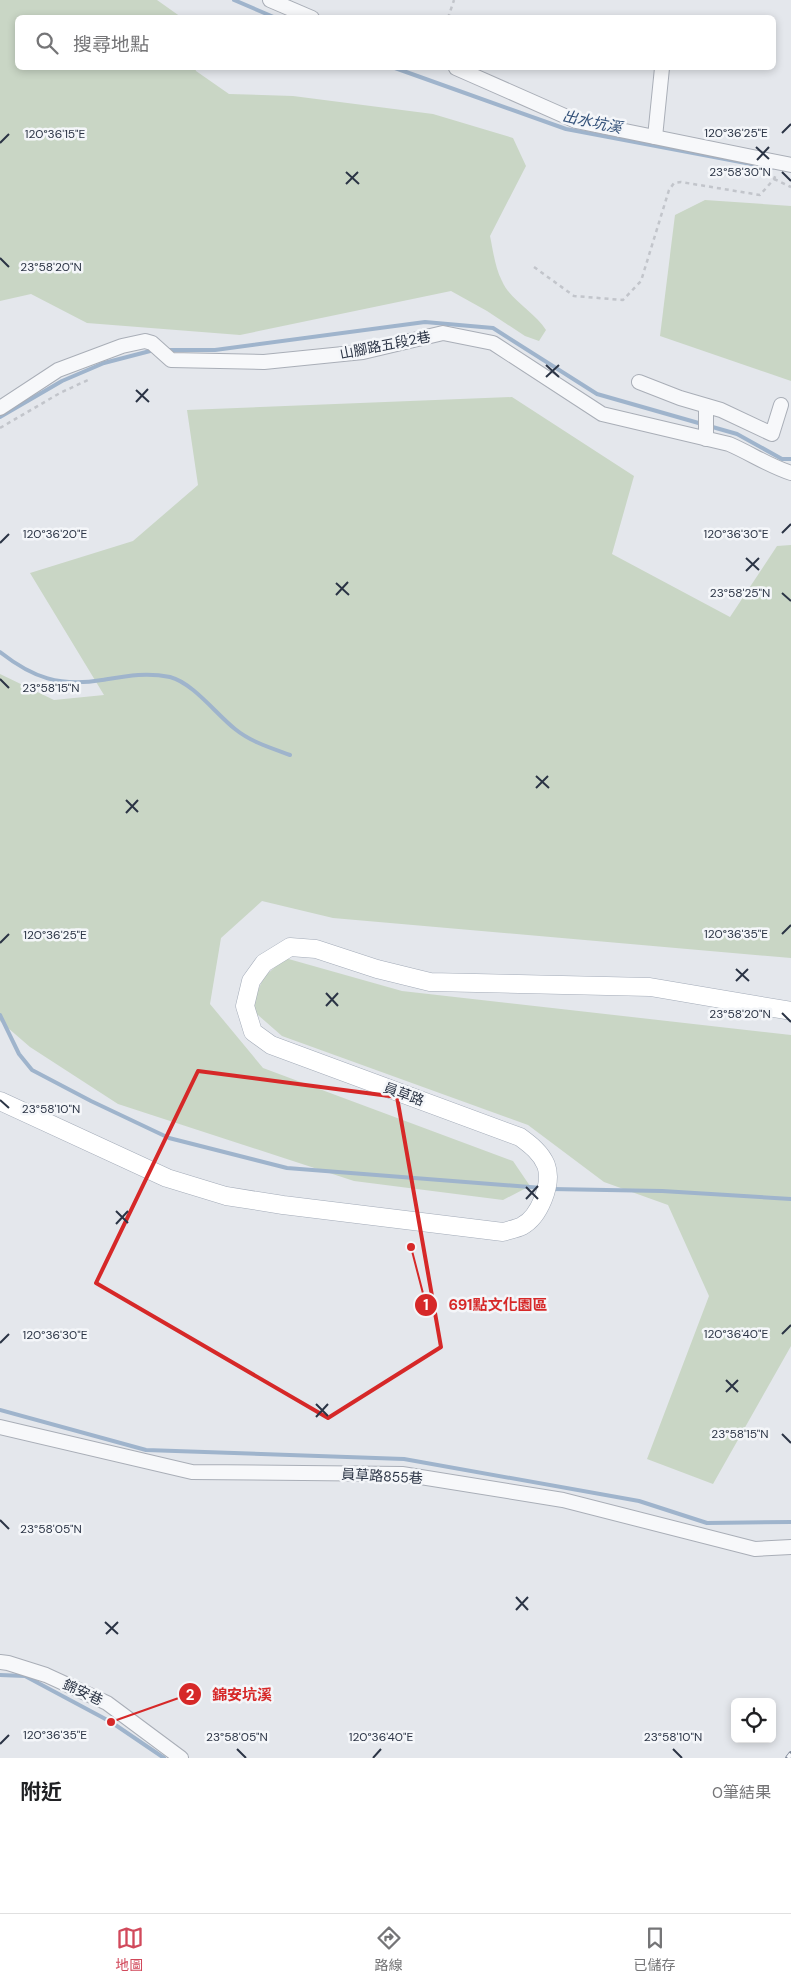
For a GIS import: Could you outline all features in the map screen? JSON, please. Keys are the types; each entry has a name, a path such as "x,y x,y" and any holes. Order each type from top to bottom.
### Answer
{"main road":[{"name":"員草路","path":"0,1101 167,1178 226,1196 283,1205 503,1232 523,1226 538,1211 546,1192 546,1167 535,1148 520,1137 271,1045 253,1032 245,1006 251,981 264,963 290,947 316,949 377,969 430,982 650,987 791,1011"}],"street":[{"path":"270,0 305,15"},
{"path":"461,70 576,121 791,165"},
{"path":"655,137 662,70"},
{"name":"山腳路五段2巷","path":"0,408 58,370 122,346 145,341 152,343 171,360 264,362 363,352 443,333 493,343 602,414 729,444 772,467 791,473"},
{"path":"639,382 721,410 772,434 780,405"},
{"path":"706,406 706,439"},
{"name":"員草路855巷","path":"0,1427 192,1472 402,1474 563,1500 755,1549 791,1547"},
{"name":"錦安巷","path":"0,1662 8,1662 46,1675 107,1703 181,1758"}],"path":[{"path":"449,15 454,0"},
{"path":"534,267 574,296 623,300 641,281 669,190 674,184 681,182 760,195 774,179 791,187"},
{"path":"0,428 60,393 90,379"}],"highlighted area":[{"path":"198,1071 397,1097 441,1347 328,1418 96,1283"}],"green space":[{"path":"0,0 157,0 178,15 15,15 15,70 196,70 229,94 293,96 433,114 513,138 526,166 490,236 494,259 506,288 536,317 546,330 539,341 525,336 487,311 451,291 240,335 87,323 31,294 0,301"},
{"path":"705,200 791,206 791,381 660,336 675,215"},
{"path":"512,397 634,476 612,554 730,617 777,546 791,545 791,958 333,918 262,901 221,938 210,1004 263,1068 513,1161 530,1186 503,1200 354,1181 118,1104 30,1047 0,1021 0,674 54,700 104,695 30,573 133,541 198,485 187,410"},
{"path":"285,958 402,991 791,1035 791,1346 713,1484 647,1459 709,1296 668,1205 604,1182 528,1125 282,1036 250,1008 264,977"}],"waterway":[{"name":"出水坑溪","path":"234,0 269,15"},
{"name":"出水坑溪","path":"401,70 566,129 772,168"},
{"path":"166,350 215,350 425,322 493,328 597,394 737,434 782,459 791,459"},
{"path":"0,417 62,381 104,363 154,350"},
{"path":"0,652 36,674 60,681 87,682 144,675 170,677 179,680 196,692 241,734 290,755"},
{"path":"0,1015 19,1054 32,1070 91,1101 169,1138 287,1168 542,1188"},
{"path":"551,1189 662,1191 791,1199"},
{"path":"0,1410 146,1450 404,1459 639,1501 707,1523 791,1522"},
{"path":"0,1675 25,1676 111,1722 164,1758"}],"railway":[{"path":"788,1758 791,1754"}],"place":[{"name":"691點文化園區","path":"411,1247"},
{"name":"錦安坑溪","path":"111,1722"}]}
